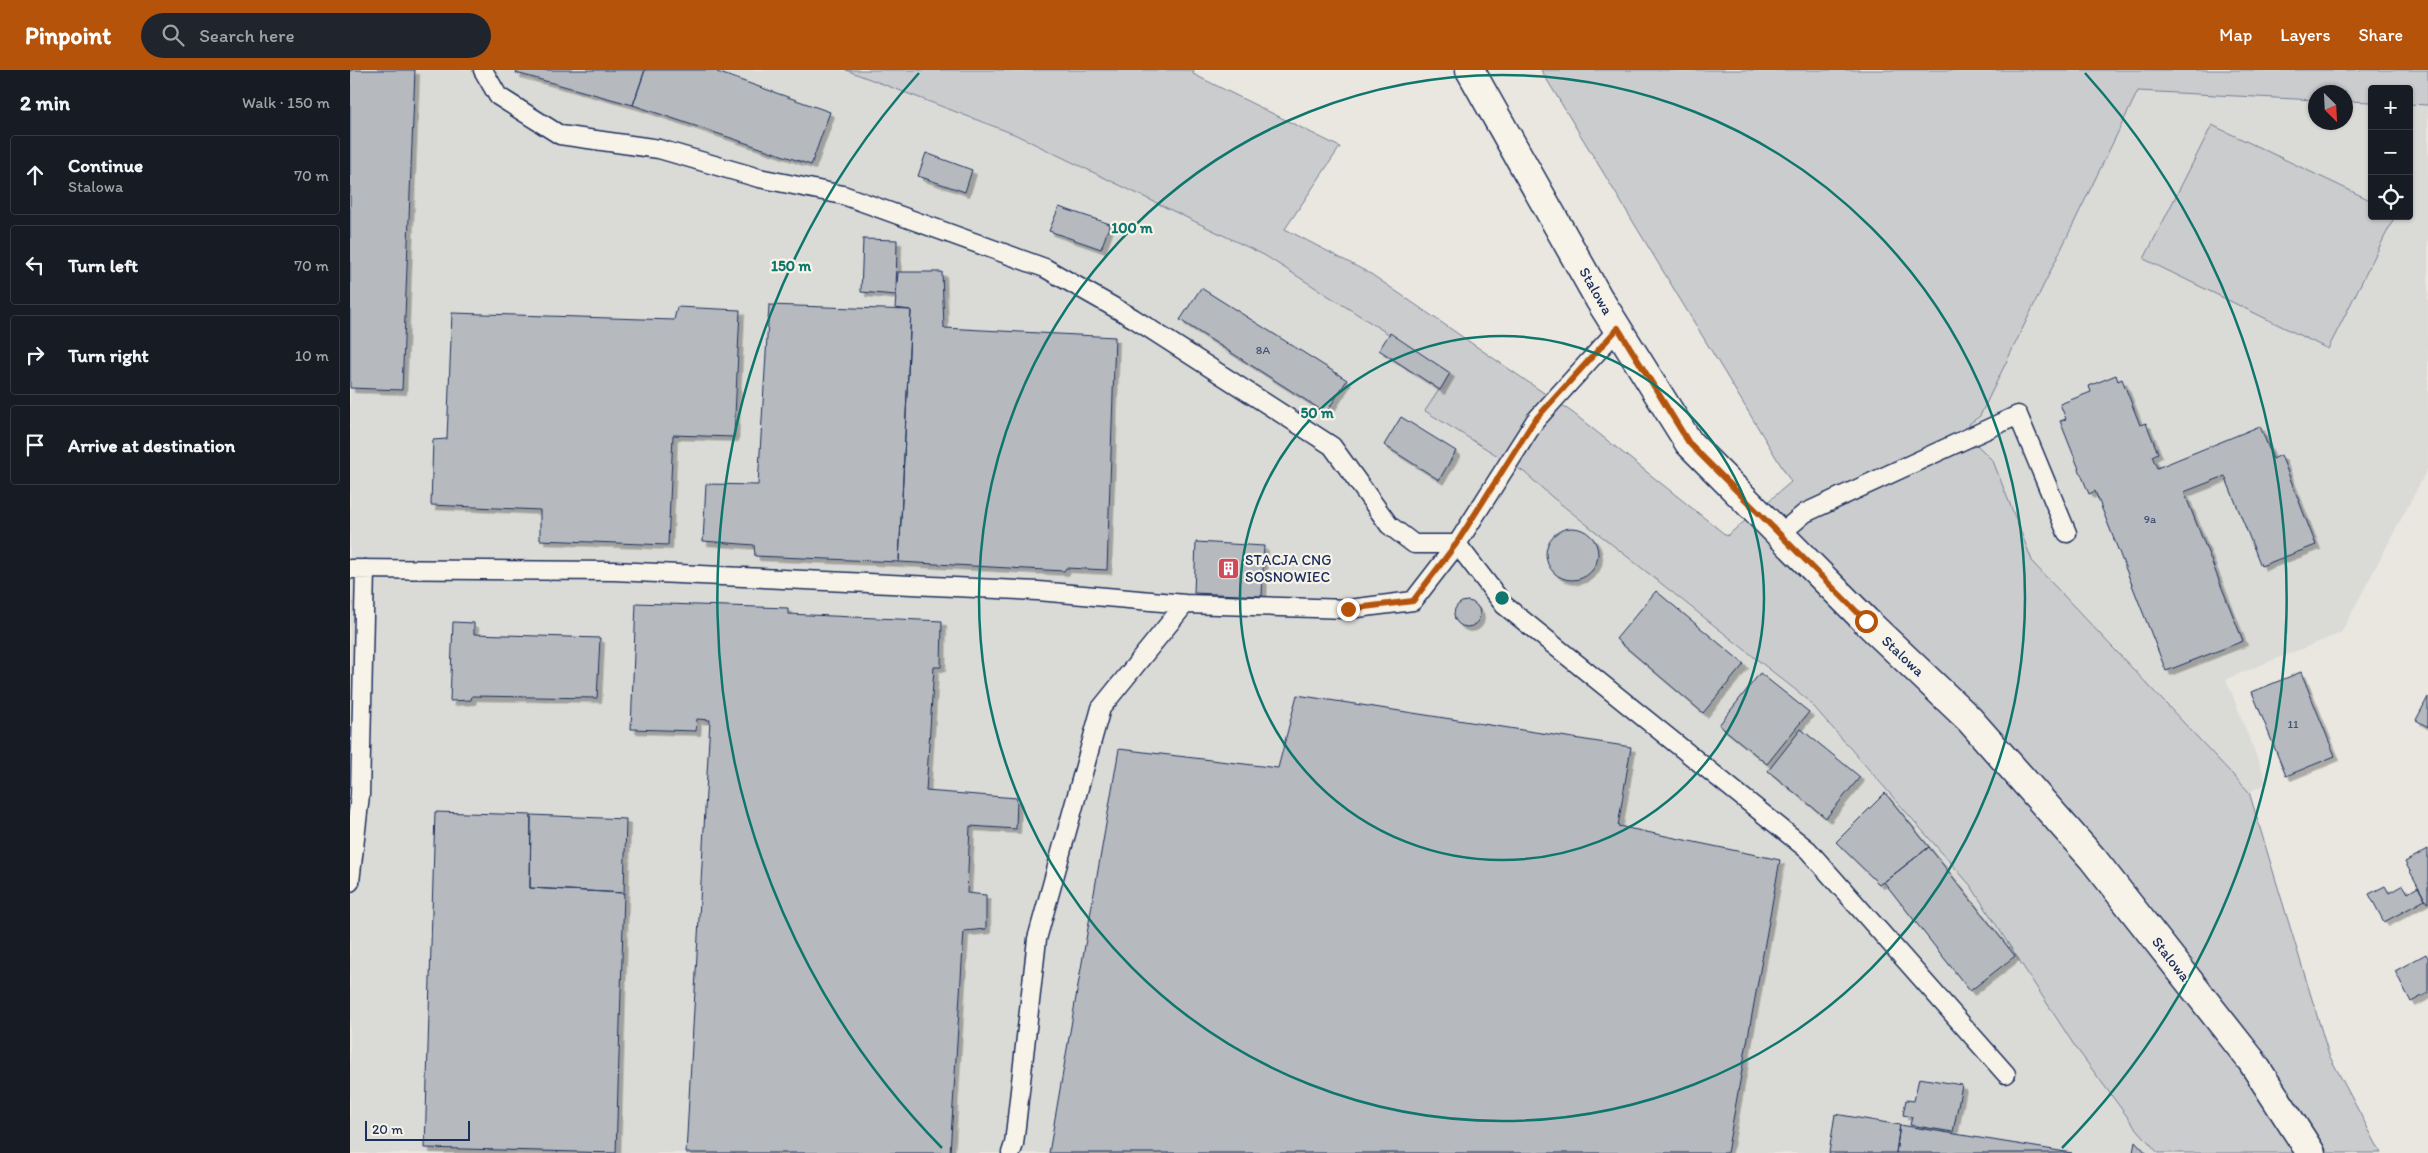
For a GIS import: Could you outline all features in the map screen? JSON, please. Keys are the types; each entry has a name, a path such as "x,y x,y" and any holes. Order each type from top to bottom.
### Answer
{"street":[{"name":"Stalowa","path":"1470,70 1618,328 1689,443 1866,621 1969,719 2093,859 2251,1060 2311,1153"}],"lane":[{"path":"483,70 498,96 560,135 659,149 759,178 843,195 1045,268 1133,318 1332,446 1389,525 1414,544 1456,544"},
{"path":"350,882 360,795 358,569 624,572 1038,590 1185,604 1348,609 1413,601 1456,544 1534,421 1618,328"},
{"path":"1780,534 1805,513 2018,415 2067,533"},
{"path":"1456,544 1504,605 1808,850 2006,1074"},
{"path":"1010,1153 1014,1144 1037,939 1101,708 1185,604"}],"shaded area":[{"path":"350,70 846,70 1014,134 1265,255 1450,373 1425,412 1524,472 1552,497 1806,699 1971,886 2074,1045 2132,1123 2158,1153 350,1153"},
{"path":"846,70 1194,70 1193,74 1340,147 1285,229 1371,274 1573,413 1727,536 1791,482 1541,70 2428,70 2428,105 2413,104 2413,85 2368,85 2368,102 2353,101 2353,85 2308,85 2308,100 2138,91 1980,416 1969,424 1976,444 1993,461 2033,563 2249,792 2329,1055 2381,1153 2158,1153 2132,1123 2074,1045 1971,886 1807,699 1552,497 1524,472 1425,411 1450,373 1264,255 1014,134"},
{"path":"2138,91 2308,100 2308,130 2353,130 2353,101 2368,102 2368,220 2413,220 2413,104 2428,105 2428,468 2341,633 2226,679 2267,783 2249,792 2033,563 1993,461 1976,444 1969,424 1980,416"},
{"path":"2212,125 2368,199 2368,220 2393,220 2328,349 2144,259"}],"building":[{"path":"350,70 415,70 402,390 350,388"},
{"path":"517,70 645,70 633,105 516,73"},
{"path":"645,70 717,70 717,72 830,112 811,165 633,105"},
{"path":"926,153 972,170 965,192 918,176"},
{"path":"1059,207 1110,224 1101,249 1049,231"},
{"path":"863,239 897,240 896,295 861,292"},
{"path":"898,272 942,272 944,328 1115,337 1107,570 1066,568 1064,571 899,562 911,310 895,308"},
{"path":"1201,288 1347,380 1326,413 1180,320"},
{"path":"769,305 911,310 899,562 755,556 754,545 703,541 706,484 758,485"},
{"path":"677,307 740,310 734,437 673,435 668,545 540,540 540,510 431,505 433,440 447,439 452,313 674,320"},
{"path":"1390,333 1450,373 1440,390 1379,350"},
{"path":"2116,375 2118,381 2122,379 2140,425 2146,423 2158,453 2152,456 2157,468 2260,426 2273,459 2281,455 2316,545 2261,566 2225,476 2184,492 2243,641 2166,671 2095,491 2089,494 2060,421 2066,419 2060,404 2091,392 2089,386"},
{"path":"1401,417 1456,451 1439,480 1384,445"},
{"path":"1572,528 1582,530 1590,536 1596,544 1598,554 1596,564 1590,572 1582,578 1572,580 1562,578 1554,572 1548,564 1546,554 1548,544 1554,536 1562,530"},
{"name":"STACJA CNG SOSNOWIEC","path":"1196,542 1264,546 1262,596 1194,593"},
{"path":"1656,591 1744,664 1703,713 1616,639"},
{"path":"1467,601 1476,605 1480,614 1476,623 1467,627 1458,623 1454,614 1458,605"},
{"path":"636,603 788,608 788,614 942,621 941,667 934,667 926,791 1017,798 1016,829 970,826 967,893 986,895 986,929 964,931 950,1153 686,1153 710,720 697,719 696,731 631,729"},
{"path":"453,622 474,623 474,634 600,638 597,698 472,696 471,700 450,701"},
{"path":"2301,672 2335,756 2286,776 2252,692"},
{"path":"1760,673 1809,712 1767,764 1719,725"},
{"path":"1297,695 1631,747 1618,826 1780,860 1727,1153 1049,1153 1119,749 1278,768"},
{"path":"2428,697 2428,727 2416,720"},
{"path":"1801,729 1860,777 1826,818 1768,771"},
{"path":"1885,793 1929,847 1879,884 1836,842"},
{"path":"435,812 531,815 530,888 624,893 616,1153 425,1148"},
{"path":"531,815 626,819 624,893 530,888"},
{"path":"1929,847 2015,956 1970,991 1884,882"},
{"path":"2428,849 2428,903 2427,903 2405,862"},
{"path":"2403,885 2408,893 2418,887 2425,900 2384,922 2369,894 2385,886 2389,893"},
{"path":"2426,954 2428,958 2428,993 2411,1002 2395,971"},
{"path":"1919,1078 1962,1085 1953,1132 1910,1125 1912,1117 1903,1115 1906,1100 1914,1101"},
{"path":"1835,1114 1900,1125 1896,1153 1829,1153"},
{"path":"1900,1125 2072,1153 1896,1153"},
{"path":"2135,1141 2146,1153 2133,1153"}],"place":[{"name":"STACJA CNG SOSNOWIEC","path":"1229,569"}],"route":[{"path":"1348,609 1413,601 1456,544 1534,421 1618,328 1689,443 1866,621"}]}
